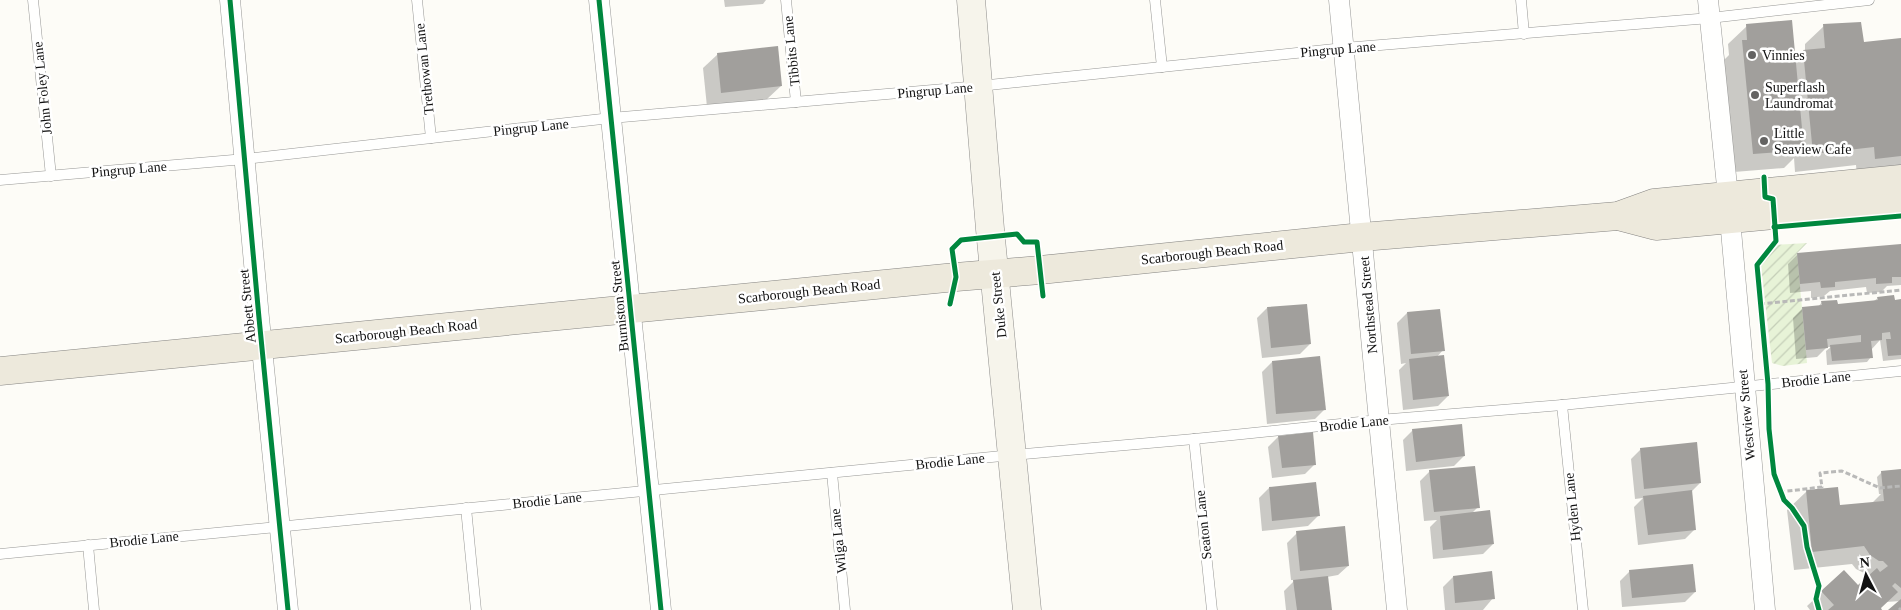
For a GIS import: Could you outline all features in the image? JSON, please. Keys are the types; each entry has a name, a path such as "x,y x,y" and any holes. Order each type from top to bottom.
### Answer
{"main road":[{"name":"Duke Street","path":"971,0 994,274 1027,610"},
{"name":"Scarborough Beach Road","path":"0,371 1362,237 1618,216 1656,226 1729,208 1901,179"},
{"name":"Scarborough Beach Road","path":"1729,208 1901,203"}],"street":[{"name":"Abbett Street","path":"230,0 288,610"},
{"name":"Burniston Street","path":"599,0 661,610"},
{"name":"Northstead Street","path":"1339,0 1397,610"},
{"name":"Westview Street","path":"1709,9 1765,610"}],"lane":[{"name":"John Foley Lane","path":"33,0 51,176"},
{"name":"Trethowan Lane","path":"417,0 430,138"},
{"name":"Tibbits Lane","path":"786,0 796,102"},
{"path":"1155,0 1162,67"},
{"path":"1521,0 1524,34"},
{"name":"Pingrup Lane","path":"0,180 245,159 612,118 979,86 1344,48 1524,34 1709,9 1869,0"},
{"name":"Brodie Lane","path":"0,554 1012,455 1379,420 1562,405 1901,371"},
{"name":"Hyden Lane","path":"1562,405 1583,610"},
{"name":"Seaton Lane","path":"1194,439 1212,610"},
{"name":"Wilga Lane","path":"832,473 845,610"},
{"path":"466,508 476,610"},
{"path":"88,545 94,610"}],"path":[{"path":"1760,304 1901,290"},
{"path":"1759,294 1761,313"},
{"path":"1780,492 1822,487 1820,473 1842,471 1880,488 1901,486"},
{"path":"1777,486 1784,500"}],"green space":[{"path":"1807,243 1797,253 1807,363 1783,366 1772,363 1761,265 1776,245"}],"building":[{"path":"1792,20 1804,150 1753,154 1742,40 1747,40 1746,24"},
{"path":"1861,22 1864,42 1901,38 1901,156 1875,159 1874,147 1813,154 1803,50 1825,48 1823,24"},
{"path":"778,46 782,86 721,93 717,53"},
{"path":"1901,244 1901,277 1892,277 1892,283 1876,284 1876,278 1835,282 1835,287 1821,288 1820,282 1800,284 1797,253"},
{"path":"1894,295 1895,300 1901,299 1901,355 1888,356 1886,339 1891,339 1890,332 1882,333 1882,340 1871,341 1873,358 1832,361 1830,345 1861,342 1861,335 1827,339 1828,348 1806,350 1802,307 1822,305 1821,301 1837,300 1838,304 1878,300 1877,297"},
{"path":"1307,304 1311,344 1271,348 1267,307"},
{"path":"1440,309 1445,351 1411,354 1407,312"},
{"path":"1444,355 1449,396 1413,400 1409,359"},
{"path":"1320,356 1326,410 1276,414 1272,361"},
{"path":"1462,424 1465,456 1416,462 1412,429"},
{"path":"1313,432 1316,465 1282,468 1278,436"},
{"path":"1697,442 1701,483 1644,489 1640,448"},
{"path":"1475,466 1480,508 1434,512 1429,470"},
{"path":"1901,469 1901,588 1895,583 1892,586 1898,592 1881,608 1882,610 1828,610 1834,605 1821,591 1844,570 1858,585 1877,568 1880,572 1888,566 1883,561 1879,561 1870,555 1864,546 1812,552 1806,490 1838,487 1840,505 1884,501 1881,471"},
{"path":"1316,482 1320,516 1272,521 1269,487"},
{"path":"1692,490 1696,530 1648,535 1643,496"},
{"path":"1490,510 1494,544 1443,550 1440,516"},
{"path":"1345,526 1349,566 1300,571 1296,531"},
{"path":"1693,564 1696,592 1632,598 1629,570"},
{"path":"1492,571 1495,599 1455,603 1453,576"},
{"path":"1328,576 1332,610 1297,610 1293,580"},
{"path":"1901,599 1901,610 1888,610"}],"cycle path":[{"path":"230,0 288,610"},
{"path":"599,0 661,610"},
{"path":"1764,177 1765,197 1773,199 1776,241 1757,265 1774,474 1784,500 1804,526 1807,547 1819,586 1816,599 1819,610"},
{"path":"1774,227 1901,216"},
{"path":"950,304 956,277 952,249 961,240 1017,234 1024,242 1037,242 1043,296"}],"place":[{"name":"Vinnies","path":"1752,55"},
{"name":"Superflash Laundromat","path":"1755,95"},
{"name":"Little Seaview Cafe","path":"1764,141"}]}
